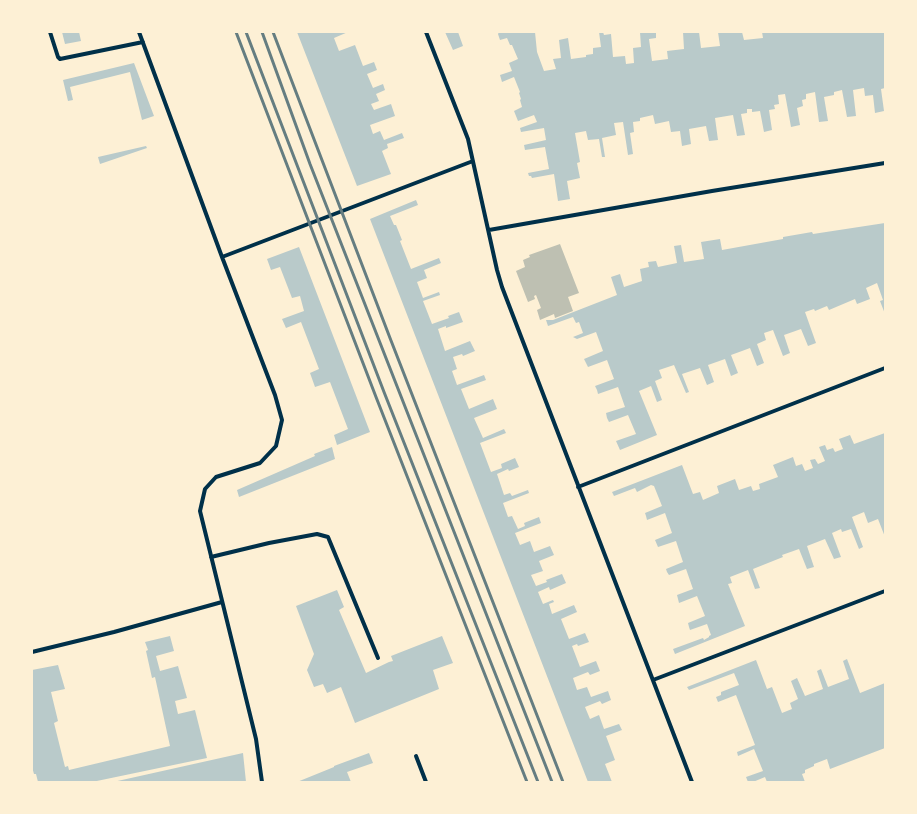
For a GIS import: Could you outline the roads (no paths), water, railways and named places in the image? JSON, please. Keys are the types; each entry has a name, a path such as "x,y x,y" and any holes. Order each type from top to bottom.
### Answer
{"street":[{"path":"50,32 60,59 143,42"},
{"path":"139,32 222,257 275,395 282,420 276,446 260,462 216,477 205,489 200,511 256,739 262,782"},
{"path":"426,32 468,139 502,287 692,782"},
{"path":"222,257 473,161"},
{"path":"489,230 704,192 885,163"},
{"path":"578,487 885,368"},
{"path":"211,557 269,543 317,534 328,537 378,658"},
{"path":"653,680 885,592"},
{"path":"32,652 114,632 222,602"},
{"path":"416,756 426,782"}],"railway":[{"path":"236,32 376,397 527,782"},
{"path":"246,32 384,392 538,782"},
{"path":"262,32 310,164 552,782"},
{"path":"273,32 390,338 563,782"}]}
